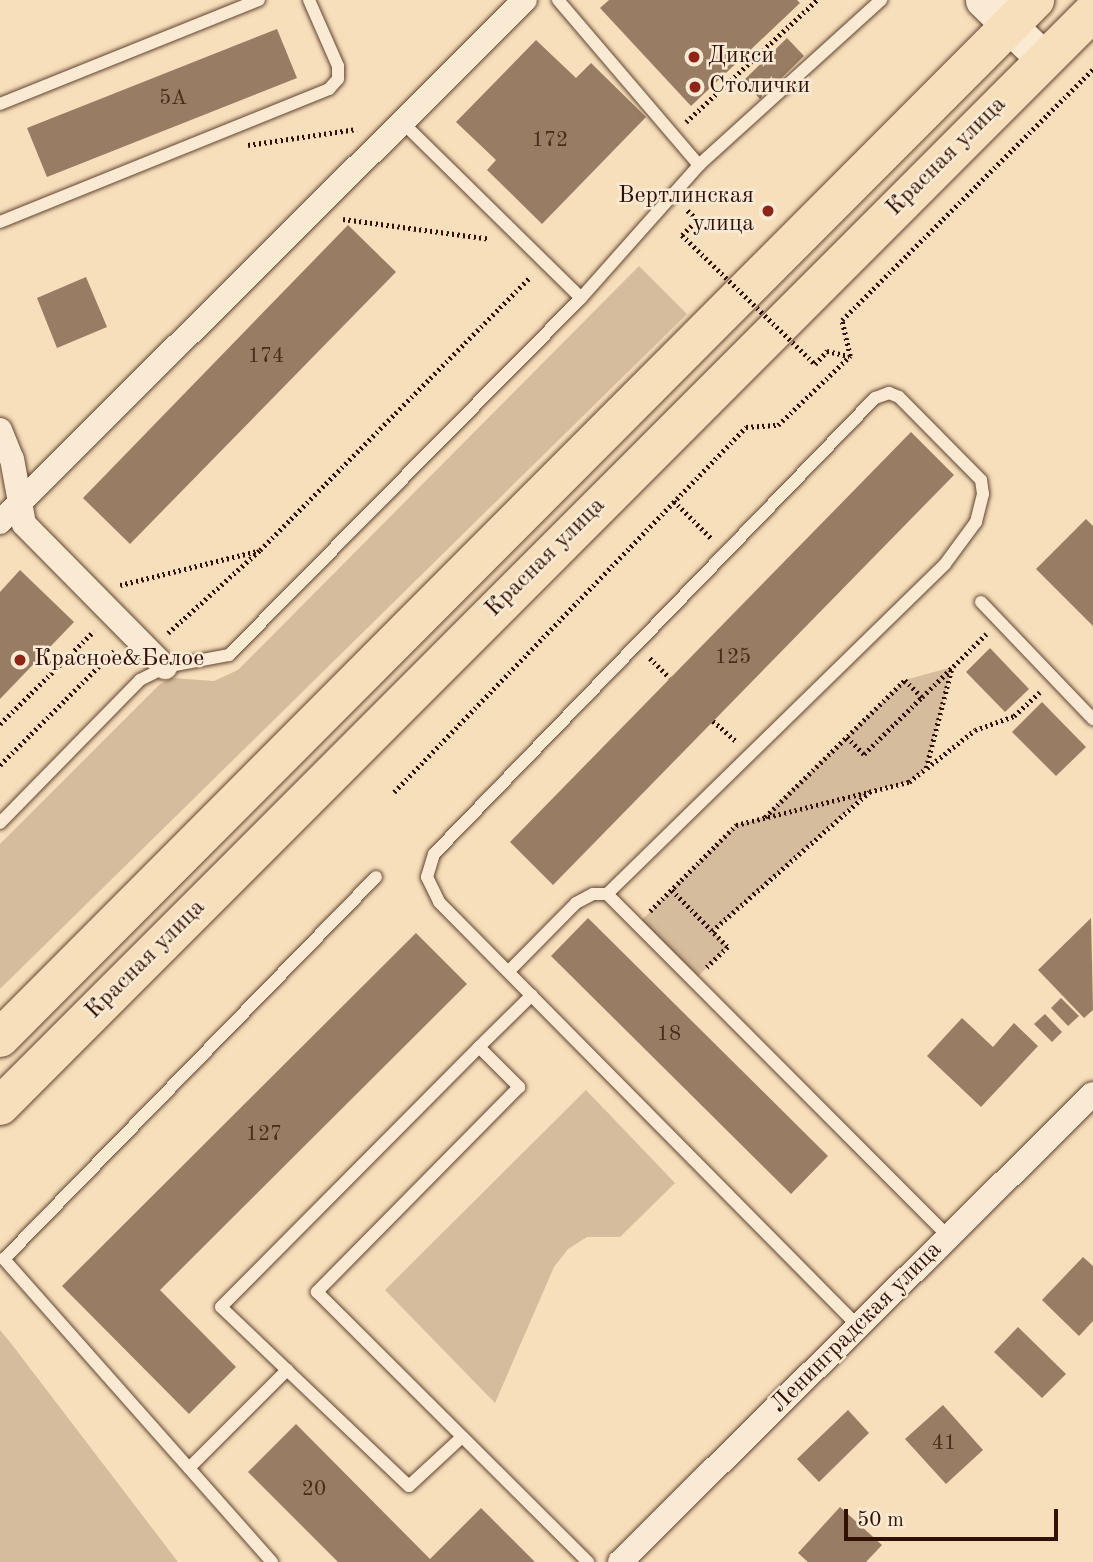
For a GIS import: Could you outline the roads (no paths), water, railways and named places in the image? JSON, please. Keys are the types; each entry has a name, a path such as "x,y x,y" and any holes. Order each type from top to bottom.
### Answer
{"highway":[{"name":"Красная улица","path":"0,1038 742,293 1009,9"},
{"name":"Красная улица","path":"0,1106 1093,12"}],"main road":[{"path":"1009,9 1045,60"}],"street":[{"path":"0,522 524,0"},
{"path":"0,430 12,459 17,503 24,524 149,650"},
{"name":"Ленинградская улица","path":"620,1562 1093,1094"}],"lane":[{"path":"0,104 259,0"},
{"path":"0,222 329,89 338,79 338,66 309,0"},
{"path":"558,0 699,165"},
{"path":"0,823 141,680 149,650 229,655 581,298 699,165 881,0"},
{"path":"402,122 581,298"},
{"path":"509,971 576,903 593,894 607,894 944,564 976,522 983,486 899,397 882,394 726,552 430,860 427,877 433,895 858,1326"},
{"path":"981,602 1093,719"},
{"path":"272,1562 4,1259 376,877"},
{"path":"607,894 949,1237"},
{"path":"462,1437 409,1486 221,1307 532,995"},
{"path":"480,1047 519,1087 317,1292 588,1562"},
{"path":"189,1468 287,1370"}],"place":[{"name":"Дикси","path":"694,57"},
{"name":"Столички","path":"695,87"},
{"name":"Вертлинская улица","path":"768,211"},
{"name":"Красное&Белое","path":"20,660"}]}
